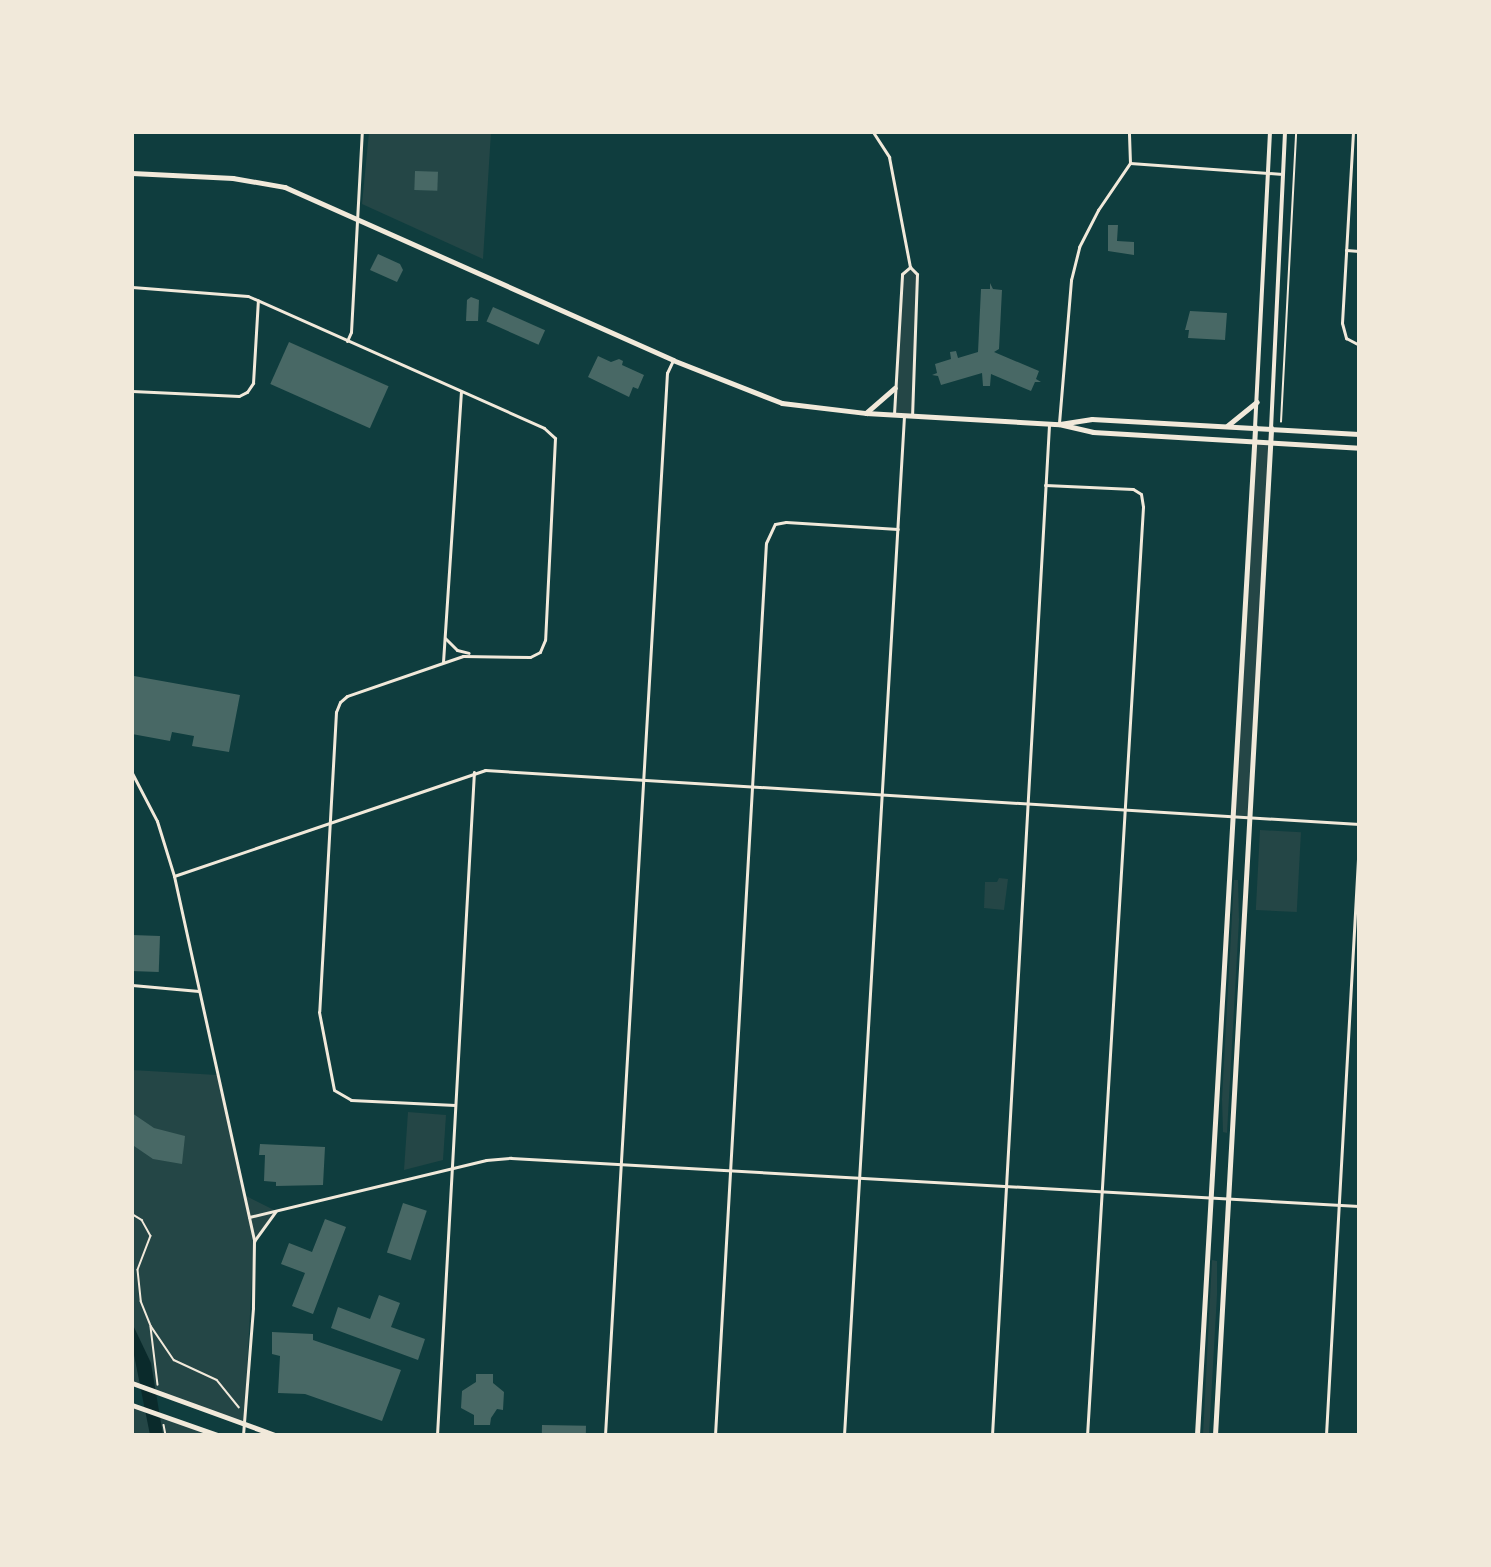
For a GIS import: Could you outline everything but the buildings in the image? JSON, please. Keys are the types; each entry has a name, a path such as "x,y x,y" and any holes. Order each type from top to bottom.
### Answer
{"highway":[{"path":"132,1383 275,1435"},
{"path":"132,1405 217,1435"}],"main road":[{"path":"132,173 260,181 285,187 673,360 782,403 866,412 1049,423 1059,424 1074,431 1359,448"},
{"path":"866,412 896,388"},
{"path":"1227,426 1257,402"},
{"path":"1059,424 1076,419 1359,434"},
{"path":"1197,1435 1255,428"},
{"path":"1215,1435 1271,429"}],"street":[{"path":"347,341 351,332 362,132"},
{"path":"873,132 889,157 910,267 917,274 912,415"},
{"path":"1059,424 1068,293 1076,258 1098,210 1130,163 1130,132"},
{"path":"1255,428 1270,132"},
{"path":"1271,429 1285,132"},
{"path":"1353,132 1342,323 1346,338 1359,345"},
{"path":"1130,163 1283,174"},
{"path":"1346,250 1359,250"},
{"path":"894,414 902,274 910,267"},
{"path":"132,287 238,294 258,300 544,428 556,442 543,646 530,657 473,654 451,646 444,633"},
{"path":"132,391 239,396 247,392 253,383 258,300"},
{"path":"605,1435 667,373 673,360"},
{"path":"443,662 461,392"},
{"path":"844,1435 904,414"},
{"path":"992,1435 1008,1185 1049,423"},
{"path":"1045,485 1133,489 1143,498 1087,1435"},
{"path":"715,1435 751,787 768,533 775,524 786,522 898,529"},
{"path":"456,1105 351,1100 334,1090 319,1012 330,821 340,702 443,662 473,654"},
{"path":"174,876 474,771 500,769 751,787 1359,824"},
{"path":"437,1435 474,771"},
{"path":"132,773 157,821 174,876 254,1241 243,1435"},
{"path":"1326,1435 1359,841"},
{"path":"132,985 199,991"},
{"path":"249,1217 498,1158 1359,1206"},
{"path":"254,1241 276,1210"}],"path":[{"path":"1280,429 1296,132"},
{"path":"132,1214 142,1220 151,1236 138,1270 141,1301 151,1326 174,1360 217,1380 237,1407 245,1410"},
{"path":"151,1326 159,1394"},
{"path":"163,1415 166,1435"}],"shaded area":[{"path":"369,132 491,132 483,259 362,204"},
{"path":"910,267 917,274 912,415 894,414 902,274"},
{"path":"1254,442 1271,443 1251,817 1234,816"},
{"path":"1260,830 1301,832 1297,912 1256,910"},
{"path":"999,878 1008,879 1004,910 984,908 985,882 997,882"},
{"path":"1234,880 1238,880 1239,920 1227,1133 1223,1132 1222,1099"},
{"path":"132,1070 217,1075 244,1195 276,1211 254,1241 244,1424 132,1383"},
{"path":"408,1112 446,1115 443,1160 404,1170"},
{"path":"1212,1260 1217,1261 1217,1295 1209,1435 1203,1435"},
{"path":"132,1323 151,1363 163,1435 150,1435 132,1345"},
{"path":"132,1405 217,1435 132,1435"}]}
